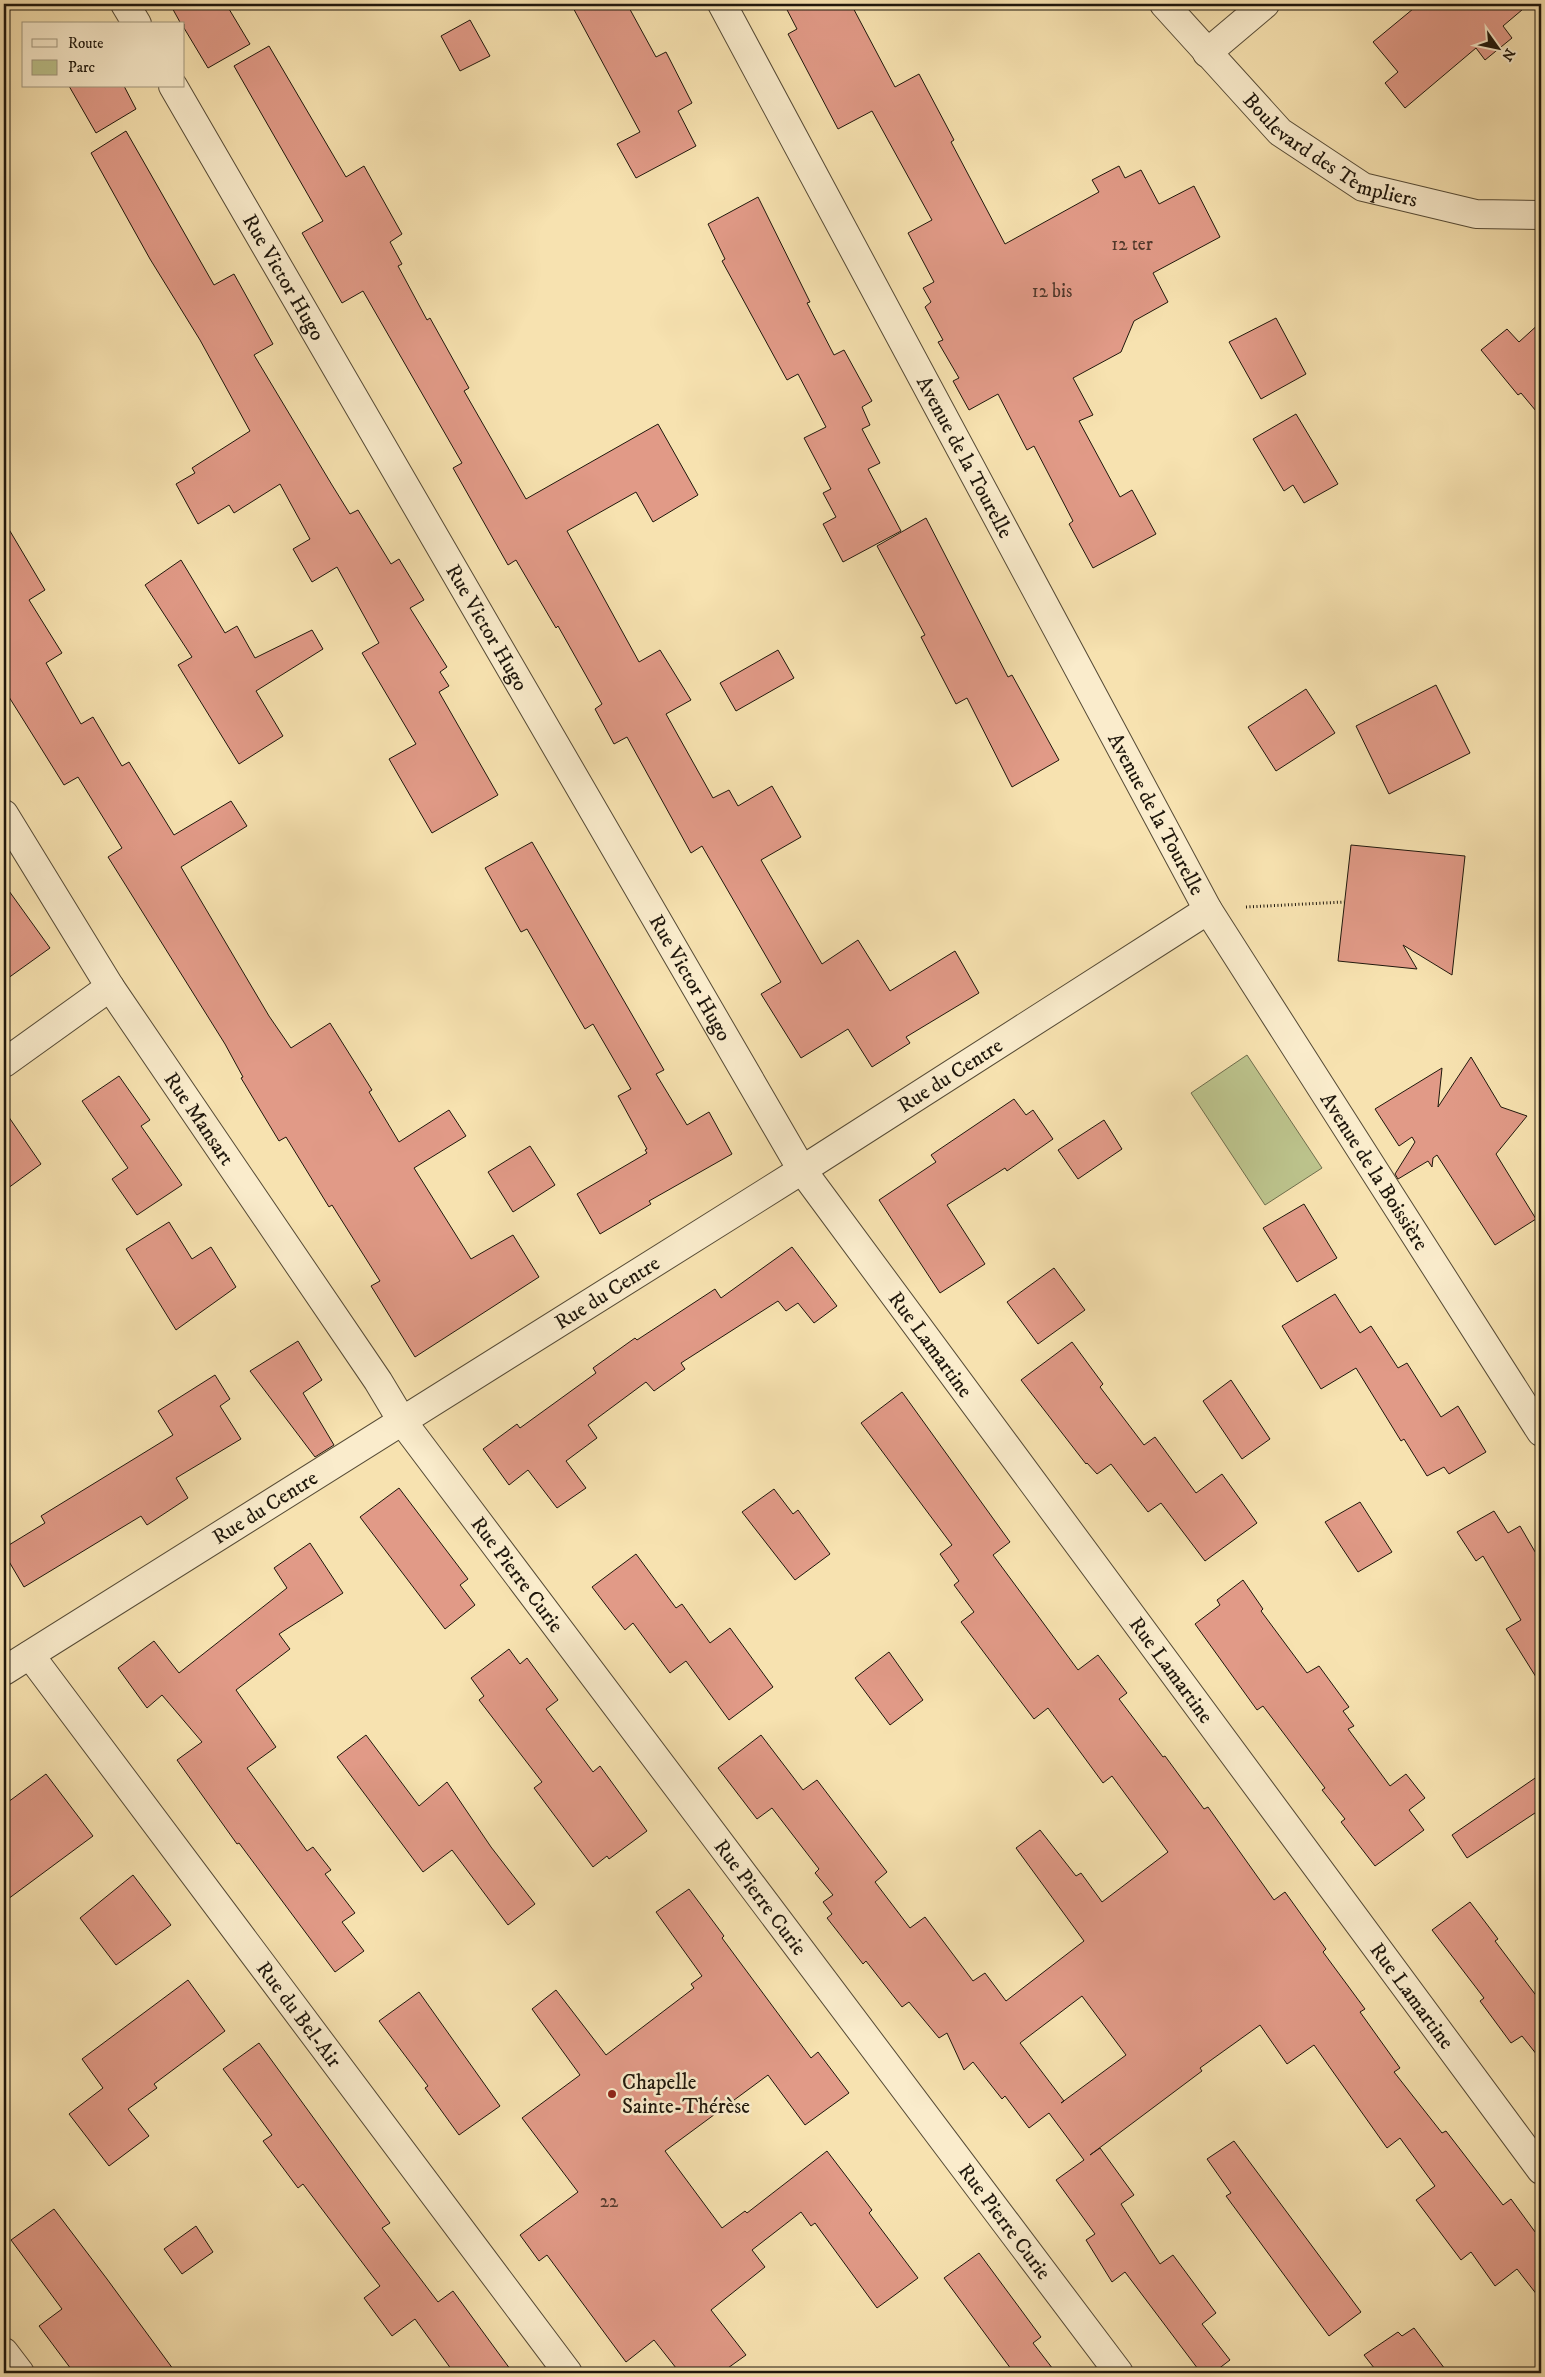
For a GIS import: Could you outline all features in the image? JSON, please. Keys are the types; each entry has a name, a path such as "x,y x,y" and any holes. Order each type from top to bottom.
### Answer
{"street":[{"path":"125,4 136,22"},
{"name":"Avenue de la Tourelle","path":"722,4 1208,910"},
{"name":"Boulevard des Templiers","path":"1164,4 1280,132 1363,187 1476,214 1541,215"},
{"path":"1207,53 1265,4"},
{"name":"Rue Victor Hugo","path":"174,88 802,1170"},
{"name":"Rue Mansart","path":"4,814 110,987 373,1373 402,1421"},
{"name":"Rue du Centre","path":"4,1671 802,1170 1208,910"},
{"name":"Avenue de la Boissière","path":"1208,910 1541,1432"},
{"path":"4,1063 110,987"},
{"name":"Rue Lamartine","path":"802,1170 1541,2170"},
{"name":"Rue Pierre Curie","path":"402,1421 1119,2373"},
{"name":"Rue du Bel-Air","path":"30,1655 568,2373"},
{"path":"4,2352 20,2373"}],"path":[{"path":"1208,910 1277,904 1344,902"}],"green space":[{"path":"1247,1055 1322,1168 1265,1205 1191,1093"}],"building":[{"path":"170,4 226,4 250,44 208,68 185,30 185,22 180,22"},
{"path":"571,4 627,4 656,57 666,52 692,103 678,111 696,146 636,178 617,144 640,132"},
{"path":"784,4 851,4 895,87 919,74 954,140 951,142 1005,244 1099,192 1092,180 1119,166 1125,178 1141,170 1159,204 1194,186 1220,237 1153,273 1168,302 1134,321 1121,352 1073,378 1093,415 1079,421 1120,497 1132,490 1156,534 1093,568 1069,524 1073,521 1034,446 1027,450 998,394 969,410 953,381 959,378 938,342 943,340 925,307 931,302 923,288 934,282 908,233 932,220 872,111 838,129 788,34 797,29"},
{"path":"1419,4 1529,4 1503,26 1512,38 1485,60 1476,48 1405,108 1385,83 1398,72 1373,42"},
{"path":"470,20 490,56 460,71 441,36"},
{"path":"269,46 346,177 364,166 402,234 390,242 402,264 398,266 427,320 430,318 469,388 464,391 526,499 658,424 698,495 653,522 636,492 567,531 639,662 660,650 691,700 666,714 713,798 729,790 738,806 772,786 801,837 761,860 822,964 858,940 890,991 955,951 979,993 906,1037 910,1043 872,1067 848,1029 801,1058 761,994 781,982 702,846 691,853 627,737 614,744 595,709 602,704 558,626 556,628 516,560 508,565 453,468 462,463 363,291 342,303 302,233 323,221 234,66"},
{"path":"70,88 125,88 136,109 96,133"},
{"path":"126,131 214,285 234,274 273,344 254,355 350,514 358,510 391,564 399,559 424,600 410,608 447,667 440,672 449,686 439,692 498,795 432,833 389,759 416,744 362,653 379,643 337,567 312,582 293,549 310,539 280,484 234,513 229,505 198,524 176,484 195,473 192,468 250,431 200,340 150,259 91,153"},
{"path":"758,197 810,302 807,303 834,355 844,350 872,401 862,407 870,425 862,429 880,463 868,469 901,531 843,562 823,524 836,517 823,493 831,489 804,438 826,427 798,374 787,380 722,261 725,259 708,224"},
{"path":"1276,318 1306,374 1261,399 1229,342"},
{"path":"1541,322 1541,417 1521,393 1518,395 1481,350 1507,329 1519,342"},
{"path":"1296,414 1338,484 1304,503 1293,485 1284,491 1253,439"},
{"path":"926,518 1008,677 1012,675 1059,760 1012,787 967,698 956,704 921,637 925,635 877,546"},
{"path":"4,521 45,590 29,600 62,653 46,663 81,724 93,717 122,766 129,762 174,835 231,801 247,826 181,867 269,1016 291,1048 330,1023 372,1090 369,1092 399,1142 449,1110 466,1136 414,1168 471,1259 513,1235 539,1277 415,1357 371,1286 380,1281 332,1205 329,1207 286,1137 279,1141 241,1078 243,1077 225,1044 108,857 122,848 78,777 64,785 4,689"},
{"path":"181,560 225,633 237,626 255,658 312,630 323,649 256,691 283,736 239,764 178,665 192,657 145,585"},
{"path":"778,650 794,678 736,711 720,683"},
{"path":"1436,685 1470,753 1389,794 1356,726"},
{"path":"1306,689 1335,733 1276,771 1248,727"},
{"path":"532,842 664,1070 656,1074 687,1125 709,1112 732,1154 649,1201 651,1204 600,1234 577,1194 647,1153 645,1150 647,1149 618,1096 631,1089 593,1024 585,1029 527,929 521,932 485,868"},
{"path":"1351,845 1465,856 1452,975 1403,945 1417,969 1338,961"},
{"path":"4,884 50,948 4,981"},
{"path":"1471,1057 1501,1107 1527,1116 1496,1154 1536,1219 1495,1245 1437,1155 1433,1158 1432,1167 1428,1161 1398,1179 1395,1174 1415,1142 1412,1137 1399,1146 1375,1109 1442,1068 1438,1107"},
{"path":"119,1076 150,1120 141,1126 182,1185 137,1215 112,1179 128,1168 82,1101"},
{"path":"1014,1099 1026,1115 1033,1110 1053,1139 1007,1171 1005,1168 947,1205 985,1264 940,1293 879,1200 936,1162 931,1155"},
{"path":"4,1110 41,1164 4,1191"},
{"path":"1104,1120 1122,1149 1078,1179 1058,1150"},
{"path":"530,1146 555,1185 513,1212 488,1172"},
{"path":"1304,1204 1337,1258 1297,1282 1263,1228"},
{"path":"169,1222 192,1259 211,1247 236,1287 176,1330 126,1249"},
{"path":"792,1247 837,1306 814,1323 798,1303 786,1311 778,1301 681,1363 685,1369 654,1391 646,1382 588,1425 597,1438 566,1461 586,1488 557,1508 528,1470 509,1485 483,1449 517,1424 520,1428 596,1373 593,1368 635,1338 637,1340 715,1289 721,1298"},
{"path":"1054,1268 1085,1310 1038,1344 1007,1302"},
{"path":"1335,1294 1360,1333 1371,1326 1398,1368 1407,1363 1441,1417 1458,1406 1486,1452 1449,1474 1444,1467 1427,1476 1404,1439 1401,1441 1356,1368 1321,1389 1282,1326"},
{"path":"298,1341 322,1380 303,1393 334,1445 315,1457 250,1371"},
{"path":"1072,1342 1103,1384 1100,1387 1144,1445 1155,1437 1196,1493 1222,1474 1257,1523 1205,1561 1161,1503 1148,1512 1111,1464 1097,1474 1086,1464 1021,1380"},
{"path":"215,1375 230,1399 220,1406 241,1439 176,1478 188,1498 147,1525 141,1516 24,1587 4,1553 4,1548 45,1523 41,1516 173,1435 158,1411"},
{"path":"1231,1380 1270,1439 1242,1459 1203,1401"},
{"path":"902,1392 1010,1542 993,1555 1078,1670 1098,1655 1127,1693 1119,1699 1163,1757 1165,1756 1204,1809 1208,1807 1274,1900 1285,1892 1326,1949 1323,1952 1365,2009 1360,2012 1400,2068 1394,2072 1442,2133 1446,2131 1503,2205 1511,2199 1541,2240 1541,2300 1517,2269 1495,2286 1471,2252 1461,2260 1416,2200 1435,2186 1400,2138 1387,2148 1314,2045 1287,2064 1260,2025 1200,2068 1202,2071 1090,2155 1100,2148 1134,2195 1121,2204 1160,2264 1173,2255 1216,2313 1202,2324 1230,2360 1213,2373 1201,2373 1125,2272 1112,2282 1086,2240 1095,2234 1056,2180 1084,2160 1049,2113 1029,2128 1005,2096 1002,2099 973,2062 964,2070 947,2033 939,2038 909,2002 902,2007 866,1961 863,1964 827,1918 832,1914 823,1902 833,1895 815,1873 819,1869 772,1808 757,1819 718,1768 761,1735 803,1790 817,1780 887,1872 875,1882 910,1928 925,1917 973,1981 985,1973 1006,2001 1084,1941 1016,1848 1040,1830 1076,1876 1081,1873 1102,1902 1168,1852 1112,1776 1103,1783 1048,1708 1034,1719 961,1622 974,1612 954,1585 959,1581 940,1554 952,1545 861,1423","holes":["1082,1996 1126,2055 1064,2101 1020,2043"]},
{"path":"399,1488 468,1579 460,1585 475,1605 445,1629 360,1517"},
{"path":"774,1489 793,1514 798,1510 830,1554 795,1580 742,1512"},
{"path":"1360,1502 1392,1552 1358,1572 1325,1522"},
{"path":"1494,1511 1508,1533 1520,1526 1541,1562 1541,1685 1506,1629 1521,1620 1483,1556 1476,1561 1457,1532"},
{"path":"310,1543 343,1593 279,1634 290,1649 236,1690 276,1747 247,1768 307,1851 313,1847 331,1870 325,1874 355,1913 342,1922 364,1951 335,1972 239,1843 237,1844 177,1760 202,1742 162,1695 147,1708 118,1668 154,1641 179,1673 287,1588 274,1568"},
{"path":"636,1554 676,1608 682,1604 710,1643 730,1628 773,1687 729,1720 686,1661 670,1673 633,1623 625,1630 592,1587"},
{"path":"1243,1580 1263,1609 1261,1611 1307,1673 1319,1666 1349,1707 1343,1711 1354,1726 1348,1729 1390,1786 1406,1774 1425,1798 1409,1810 1424,1830 1375,1866 1341,1822 1345,1819 1322,1790 1325,1788 1263,1706 1257,1710 1195,1624 1220,1605 1217,1600"},
{"path":"509,1649 520,1664 527,1658 558,1700 546,1709 593,1772 600,1766 647,1831 609,1859 607,1856 593,1867 534,1788 542,1782 479,1700 484,1696 471,1678"},
{"path":"889,1652 923,1700 890,1725 855,1678"},
{"path":"366,1735 419,1806 447,1782 491,1847 535,1904 508,1925 452,1850 423,1872 337,1757"},
{"path":"46,1774 93,1836 4,1902 4,1805"},
{"path":"1541,1774 1541,1809 1467,1858 1452,1835"},
{"path":"133,1875 171,1925 116,1965 80,1918"},
{"path":"689,1889 724,1936 722,1938 811,2058 818,2052 849,2093 805,2125 768,2075 665,2151 722,2228 745,2211 747,2213 827,2151 872,2210 869,2213 918,2278 877,2308 815,2223 811,2226 801,2212 752,2250 765,2267 711,2310 746,2355 721,2373 680,2373 654,2340 626,2362 547,2255 539,2261 520,2235 578,2192 522,2118 580,2075 532,2009 556,1990 606,2055 694,1988 691,1984 702,1976 656,1912"},
{"path":"1470,1902 1498,1939 1495,1941 1541,2002 1541,2060 1522,2036 1511,2043 1480,2001 1484,1998 1432,1930"},
{"path":"188,1980 225,2031 154,2084 157,2088 128,2109 149,2136 109,2166 69,2114 103,2088 82,2059"},
{"path":"419,1992 500,2106 459,2135 425,2088 428,2086 379,2021"},
{"path":"259,2043 390,2223 382,2228 438,2302 453,2291 513,2373 454,2373 415,2319 392,2336 364,2298 380,2286 303,2184 298,2188 263,2141 272,2135 223,2069"},
{"path":"1234,2141 1361,2312 1329,2336 1226,2196 1231,2193 1207,2159"},
{"path":"54,2209 176,2373 74,2373 39,2326 62,2309 11,2240"},
{"path":"196,2226 213,2252 182,2274 164,2249"},
{"path":"979,2253 1041,2337 1033,2343 1056,2373 1014,2373 944,2278"},
{"path":"1414,2328 1448,2373 1378,2373 1364,2355 1398,2332 1402,2336"}],"place":[{"name":"Chapelle Sainte-Thérèse","path":"612,2094"}]}
